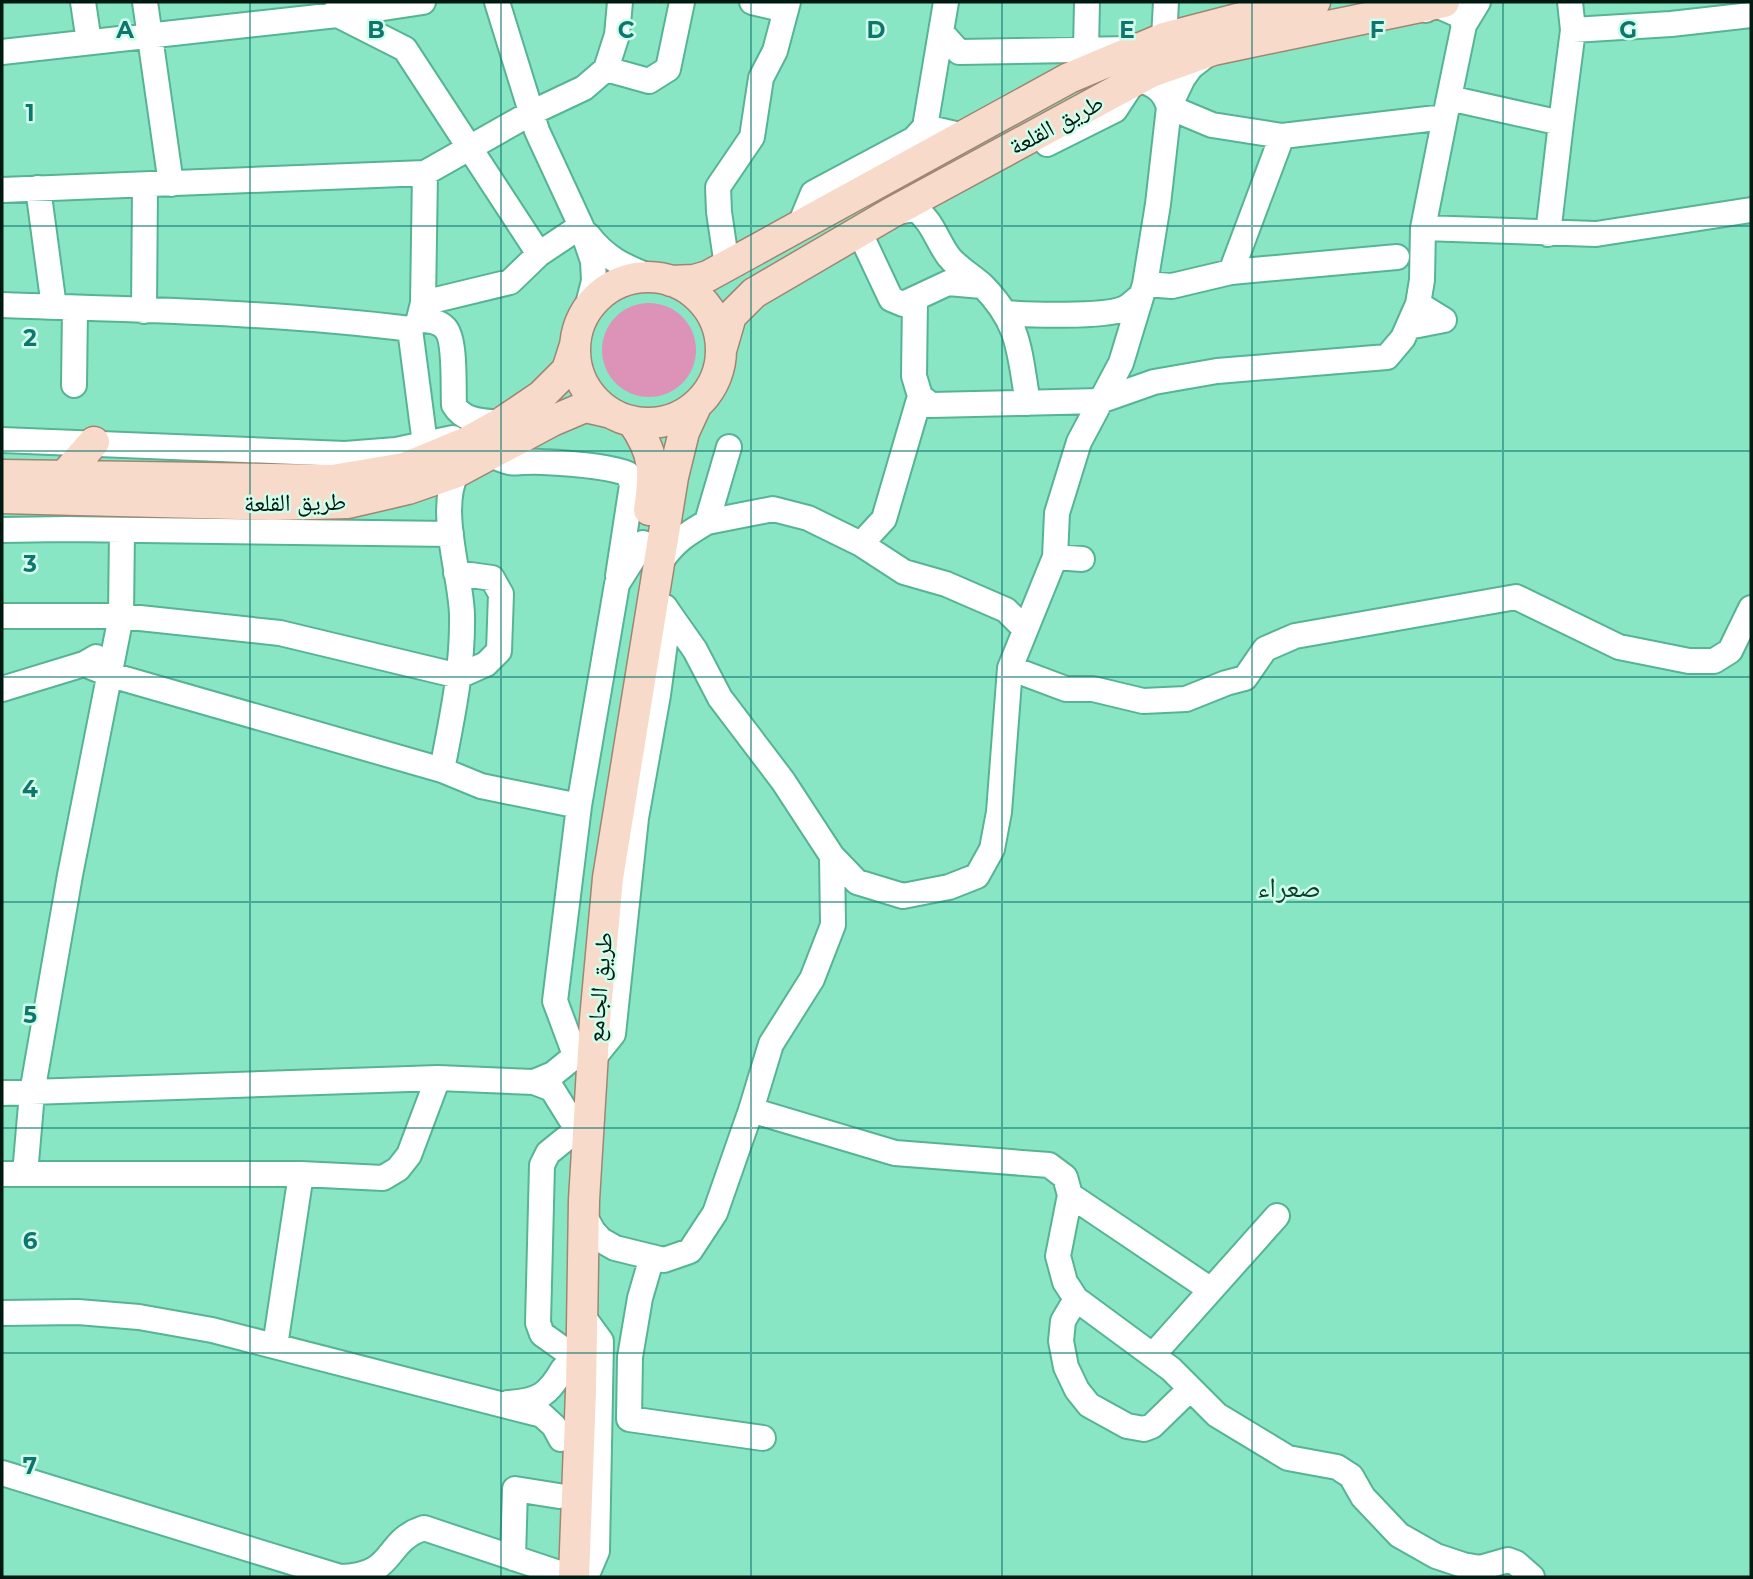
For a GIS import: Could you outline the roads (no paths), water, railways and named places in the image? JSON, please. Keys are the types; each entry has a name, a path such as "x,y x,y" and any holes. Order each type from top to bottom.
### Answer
{"main road":[{"name":"طريق القلعة","path":"722,347 731,316 754,293 859,231 1163,67 1209,39 1315,2"},
{"name":"طريق القلعة","path":"661,279 694,280 708,276 799,227 940,125 1069,78 1152,43 1209,39 1439,3"},
{"path":"632,279 661,279 691,291 707,306 718,326 722,347 719,369 710,389 696,405 677,417 655,423 622,417 598,403 585,386 576,361 575,345 586,312 598,297 614,286 632,279"},
{"name":"طريق القلعة","path":"2,498 273,505 348,503 408,489 457,472 501,423 554,384 567,370 575,345"},
{"name":"طريق الجامع","path":"562,1575 559,1496 565,1200 570,1127 656,578 684,432 696,405"},
{"name":"طريق القلعة","path":"2,475 332,480 404,468 478,448 585,407 622,417"},
{"name":"طريق الجامع","path":"562,1575 582,1302 584,1215 580,1056 590,876 656,578 654,476 648,448 622,417"},
{"path":"64,477 94,442"}],"street":[{"path":"83,2 89,42"},
{"path":"145,2 171,184"},
{"path":"2,52 150,36 328,8 423,2"},
{"path":"497,2 537,131 581,226 593,261 594,281 586,312"},
{"path":"2,190 425,173 531,113 584,88 606,69 618,35 620,2"},
{"path":"606,69 649,81 668,69 682,2"},
{"path":"727,266 718,187 752,137 761,78 775,51 787,6 752,2"},
{"path":"799,227 813,193 940,125 936,67 946,2"},
{"path":"1086,49 1087,2"},
{"path":"936,67 946,57 959,52 1086,49 1152,43 1167,2"},
{"path":"656,578 720,698 783,781 832,856 857,882 903,896 949,887 978,876 992,849 999,812 1010,668 1055,557 1057,513 1079,442 1124,351 1143,290 1158,205 1170,107 1183,78 1236,2"},
{"path":"920,396 931,405 1100,401 1154,382 1217,371 1387,357 1403,338 1420,292 1423,228 1447,108 1464,25 1478,2"},
{"path":"1548,234 1573,30 1570,2"},
{"path":"1439,3 1459,15 1464,25"},
{"path":"328,8 405,49 539,254"},
{"path":"1573,30 1671,24 1751,15"},
{"path":"941,32 959,52"},
{"path":"1136,80 1160,89 1170,107 1212,125 1282,136 1447,108 1561,123"},
{"path":"1231,272 1282,136"},
{"path":"425,173 417,317 425,444"},
{"path":"144,311 145,186"},
{"path":"38,188 64,307 74,385"},
{"path":"891,213 915,209 924,215 950,258 1016,321 1039,402"},
{"path":"1423,228 1596,234 1751,210"},
{"path":"2,305 359,322 417,317 510,282 539,254 581,226"},
{"path":"581,226 598,249 618,264 661,279"},
{"path":"1397,257 1411,245 1423,228"},
{"path":"859,231 891,299 902,304 948,283 982,286"},
{"path":"1016,321 1123,309 1143,290 1231,272 1397,257 1413,266 1420,292"},
{"path":"948,283 950,258"},
{"path":"861,544 884,519 920,396 914,376 915,299"},
{"path":"1104,312 1118,321 1131,376 1154,382"},
{"path":"417,317 444,327 451,338 454,405 459,414 473,420 501,423"},
{"path":"1039,402 1067,411 1078,421 1079,442"},
{"path":"2,440 345,454 397,450 446,438 478,448 505,463 539,461 628,474 632,485 579,806 555,1001 580,1056 553,1074 534,1082"},
{"path":"707,522 730,447"},
{"path":"442,770 459,676 462,613 451,534 450,485 457,472"},
{"path":"670,498 686,512 707,522"},
{"path":"656,578 672,545 707,522 773,509 808,518 861,544 904,572 946,584 1006,610 1026,629"},
{"path":"2,530 451,534"},
{"path":"122,530 121,616 70,875 32,1093 14,1174 300,1174 383,1178 398,1169 409,1155 438,1078"},
{"path":"1055,557 1082,559"},
{"path":"2,616 121,616 280,633 459,676 486,664 499,651 501,594 492,578 456,573"},
{"path":"617,584 656,578"},
{"path":"1010,668 1066,689 1093,689 1143,701 1186,699 1245,678 1265,649 1295,636 1516,597 1619,647 1689,661 1714,661 1730,650 1751,608"},
{"path":"1006,610 1037,598"},
{"path":"2,689 84,664 115,645"},
{"path":"84,664 111,675 442,770 481,786 579,806"},
{"path":"584,1215 601,1240 615,1248 664,1260 690,1251 715,1213 771,1044 812,979 833,925 832,856"},
{"path":"2,1093 438,1078 534,1082 552,1089 570,1127"},
{"path":"751,1110 895,1153 1049,1165 1065,1177 1070,1195 1058,1256 1065,1282 1076,1299 1171,1369 1217,1415 1288,1458 1336,1467 1351,1476 1363,1497 1399,1535 1436,1556 1463,1565 1480,1568 1508,1560 1516,1563 1532,1577"},
{"path":"275,1346 300,1174"},
{"path":"1070,1195 1211,1290"},
{"path":"1153,1355 1277,1216"},
{"path":"586,1577 597,1551 601,1341 582,1302 591,1267 601,1256 615,1248"},
{"path":"652,1257 640,1298 630,1357 629,1419 763,1438"},
{"path":"1076,1299 1063,1321 1061,1341 1066,1367 1077,1390 1089,1405 1127,1426 1144,1429 1152,1426 1189,1389"},
{"path":"2,1313 78,1312 139,1317 212,1330 542,1415 554,1426 561,1439"},
{"path":"503,1404 525,1402 542,1396 552,1387 563,1359"},
{"path":"2,1473 340,1577 356,1577 370,1573 381,1566 409,1533 424,1528 562,1575"},
{"path":"513,1558 515,1489 559,1496"},
{"path":"398,1577 409,1533"}],"district":[{"name":"صعراء","path":"1289,887"}]}
